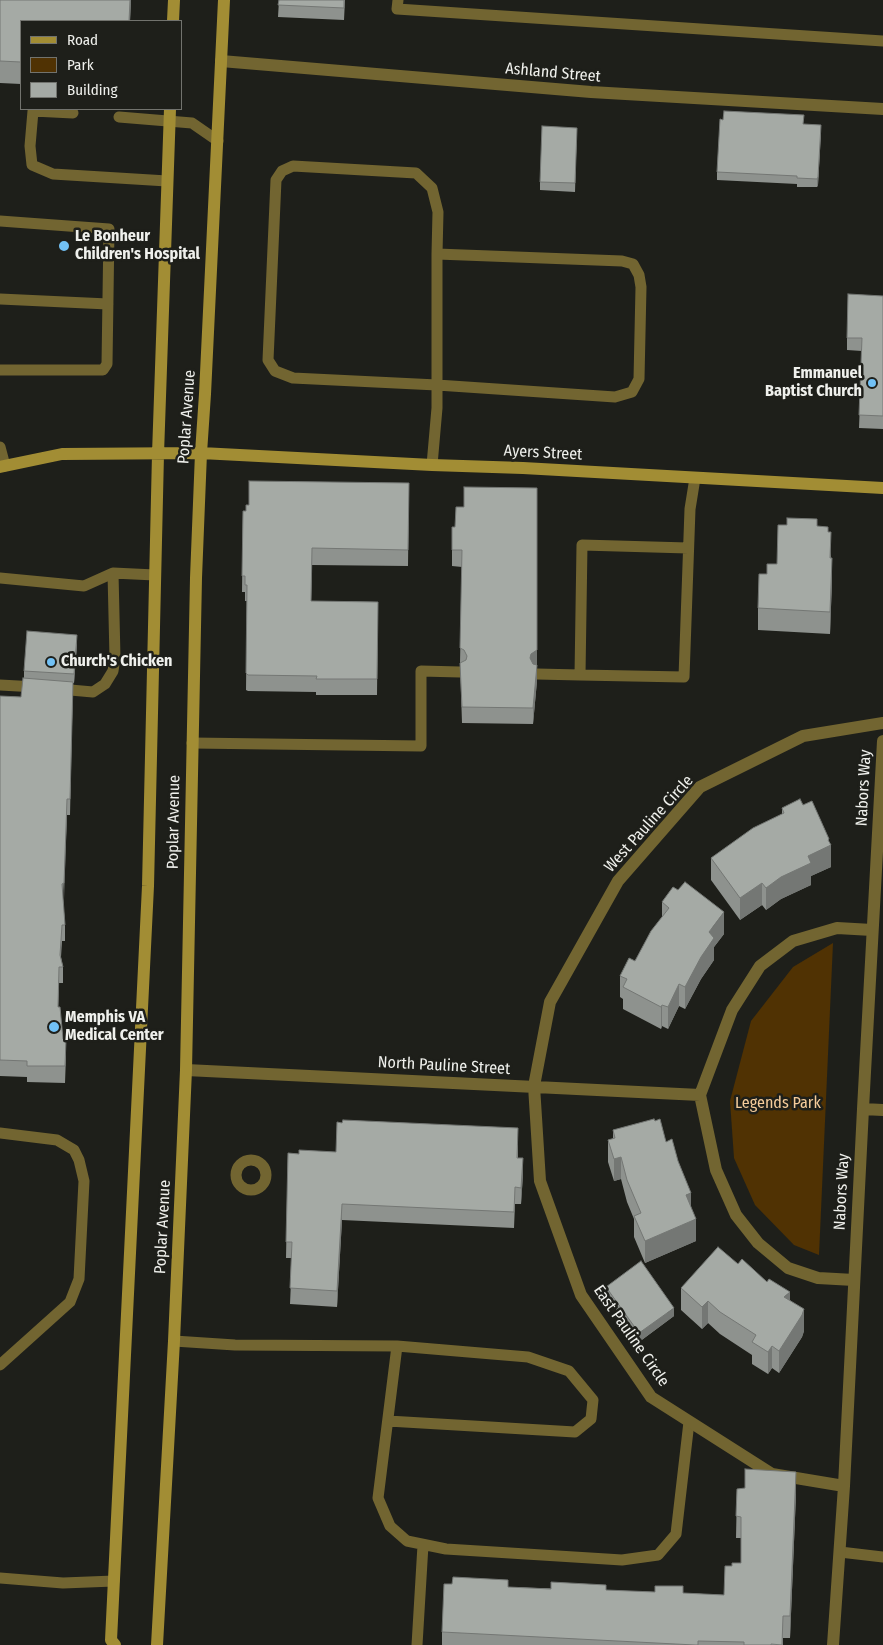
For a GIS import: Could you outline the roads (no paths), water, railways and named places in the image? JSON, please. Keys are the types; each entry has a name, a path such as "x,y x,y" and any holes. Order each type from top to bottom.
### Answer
{"main road":[{"path":"173,20 174,0"},
{"name":"Poplar Avenue","path":"157,1645 174,1342 186,1070 196,578 224,0"},
{"name":"Poplar Avenue","path":"115,1645 111,1640 148,886 158,454 170,114"},
{"path":"3,467 62,454 201,453"},
{"name":"Ayers Street","path":"201,453 523,468 883,488"}],"street":[{"name":"Ashland Street","path":"221,61 590,92 883,108"},
{"name":"West Pauline Circle","path":"534,1086 550,1002 618,881 700,787 803,736 883,723"},
{"name":"Nabors Way","path":"833,1645 844,1486 863,1109 878,931 883,740"},
{"path":"854,1280 818,1278 788,1268 758,1242 736,1214 716,1170 700,1095 732,1010 760,966 793,941 838,928 878,931"},
{"name":"North Pauline Street","path":"186,1070 700,1095"},
{"name":"East Pauline Circle","path":"534,1086 540,1181 581,1295 651,1398 772,1474 844,1486"},
{"path":"863,1109 883,1110"}],"lane":[{"path":"398,0 398,9 883,40"},
{"path":"73,113 33,111 30,146 32,165 53,174 167,180"},
{"path":"119,117 170,114 192,123 218,141"},
{"path":"432,465 437,408 437,386 437,254 438,212 432,188 416,173 293,166 282,171 276,180 268,360 275,371 293,378 437,386 615,397 632,392 639,379 641,287 639,275 633,264 622,261 437,254"},
{"path":"0,222 110,228 107,364 103,370 0,370"},
{"path":"0,299 108,304"},
{"path":"0,448 3,467"},
{"path":"537,674 684,677 690,509 695,478"},
{"path":"580,675 582,545 688,548"},
{"path":"0,685 93,692 105,684 113,671 115,658 112,573"},
{"path":"0,578 84,586 112,573 155,575"},
{"path":"192,743 421,746 421,671 460,672"},
{"path":"0,1133 58,1140 74,1150 80,1160 84,1181 79,1280 70,1302 0,1365"},
{"path":"174,1342 397,1346 528,1357 569,1371 593,1400 591,1419 574,1432 388,1421"},
{"path":"397,1346 378,1498 390,1526 407,1541 446,1550 622,1560 658,1555 676,1534 690,1422"},
{"path":"417,1645 423,1545"},
{"path":"840,1552 883,1557"},
{"path":"0,1578 63,1583 114,1581"}],"place":[{"name":"Le Bonheur Children's Hospital","path":"64,246"},
{"name":"Emmanuel Baptist Church","path":"872,383"},
{"name":"Church's Chicken","path":"51,662"},
{"name":"Memphis VA Medical Center","path":"54,1027"}],"park label":[{"name":"Legends Park","path":"778,1104"}]}
